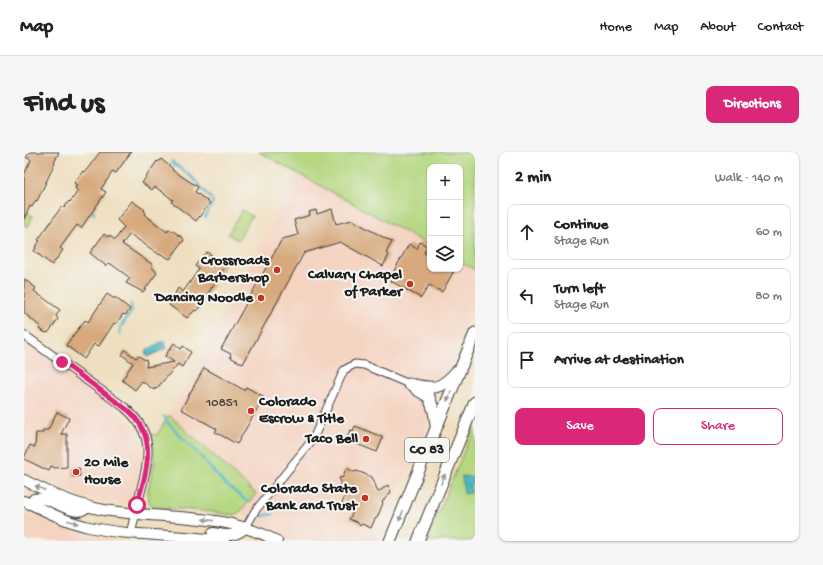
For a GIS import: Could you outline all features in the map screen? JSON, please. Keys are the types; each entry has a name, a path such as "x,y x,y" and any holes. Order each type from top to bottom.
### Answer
{"highway":[{"name":"CO 83","path":"390,541 475,333"},
{"path":"409,384 431,389 439,387 450,379 462,366"},
{"path":"409,384 429,397 434,411 436,428"},
{"name":"CO 83","path":"418,541 475,402"}],"main road":[{"path":"24,480 61,498 87,507 109,511 210,520 246,527 277,541"},
{"path":"27,503 34,499 39,499 77,511 81,511 87,507"},
{"path":"27,503 57,517 96,528 224,541"},
{"path":"172,536 186,530 235,535 246,527"}],"street":[{"path":"24,335 124,407 141,425 147,442 148,462 131,532"},
{"path":"246,527 255,511 313,439 344,370 355,364 364,365 409,384"}],"shaded area":[{"path":"299,174 427,244 427,272 463,272 463,264 475,270 475,301 446,372 438,378 431,380 422,396 426,401 428,410 425,433 409,472 406,472 377,541 290,541 269,530 262,524 240,512 256,494 169,415"},
{"path":"24,342 113,407 136,429 140,440 142,458 129,503 86,498 34,475 31,477 24,474"},
{"path":"24,513 32,518 38,517 69,530 110,538 116,541 24,541"}],"green space":[{"path":"259,152 475,152 475,270 463,264 463,164 427,164 427,244"},
{"path":"242,210 252,216 238,240 228,234"},
{"path":"24,211 33,216 28,227 24,225"},
{"path":"169,415 256,494 240,512 234,515 153,507 148,497 154,459 154,448 151,434 157,435"},
{"path":"475,424 475,541 427,541"}],"water":[{"path":"161,342 164,342 167,348 147,357 145,351"},
{"path":"462,476 474,478 470,486 471,493 464,494"}],"building":[{"path":"29,152 59,152 37,201 36,200 32,207 30,206 24,219 24,175 31,160 26,157"},
{"path":"100,152 131,152 116,173 113,171 101,189 106,192 81,228 77,225 60,248 63,250 52,265 34,251 36,248 35,247 40,241 38,240 62,206 64,208 78,191 75,188 77,185 74,183 83,171 85,172"},
{"path":"161,159 173,169 172,170 198,187 195,192 210,203 196,221 171,202 173,200 164,193 155,187 152,190 142,183 157,161 158,162"},
{"path":"132,201 145,210 145,215 167,232 169,229 172,232 172,230 184,240 170,259 161,254 160,255 130,234 122,244 153,265 152,267 157,273 143,292 126,283 130,278 111,264 108,263 106,266 90,253 104,234 108,237 109,235 115,240 124,227 117,220"},
{"path":"332,209 336,224 352,220 392,242 386,253 389,255 383,266 340,242 304,253 243,364 230,357 231,354 221,349 282,239 298,235 294,220 310,215 309,212 316,210 317,214"},
{"path":"420,242 427,246 424,253 427,254 427,272 453,272 442,292 429,285 421,298 389,280 409,244 417,249"},
{"path":"207,252 226,265 197,311 195,310 187,318 169,305 178,288 183,292 199,269 195,266"},
{"path":"24,279 36,288 34,291 60,310 56,316 58,319 48,333 39,329 41,327 24,313"},
{"path":"107,294 113,298 116,298 130,309 126,315 123,314 116,324 114,323 99,346 94,344 84,359 66,345 85,320 88,322"},
{"path":"174,343 181,349 183,346 191,352 182,367 178,364 156,389 155,388 154,390 142,381 135,390 122,380 133,363 122,355 125,350 136,358 139,356 147,361 146,367 174,362 165,356"},
{"path":"204,368 244,390 246,387 264,397 237,444 215,432 217,429 181,409"},
{"path":"57,412 69,418 61,434 67,434 67,467 55,468 51,466 49,471 24,458 30,445 35,447 36,433 43,433 43,430 48,430"},
{"name":"Taco Bell","path":"355,426 382,437 377,452 349,441 350,439 347,438 350,430 353,431"},
{"name":"20 Mile House","path":"79,468 80,476 73,477 72,469"},
{"name":"Colorado State Bank and Trust","path":"346,468 372,477 378,492 388,485 391,492 382,502 383,503 377,518 375,519 371,528 362,524 360,526 358,523 349,519 353,512 341,506 346,494 337,491 341,482 339,478 343,477"}],"waterway":[{"path":"172,161 192,177 212,200 213,202 205,217"},
{"path":"92,209 94,214"},
{"path":"120,334 120,328 132,311 131,304"},
{"path":"164,416 167,422 204,460"},
{"path":"206,463 224,483 248,502"},
{"path":"471,480 475,474"},
{"path":"262,516 273,514"}],"place":[{"name":"Crossroads Barbershop","path":"277,270"},
{"name":"Calvary Chapel of Parker","path":"410,284"},
{"name":"Dancing Noodle","path":"261,298"},
{"name":"Colorado Escrow & Title","path":"251,411"},
{"name":"Taco Bell","path":"366,439"},
{"name":"20 Mile House","path":"76,472"},
{"name":"Colorado State Bank and Trust","path":"365,498"}],"route":[{"path":"62,362 129,411 141,425 148,447 148,462 137,505"}]}
